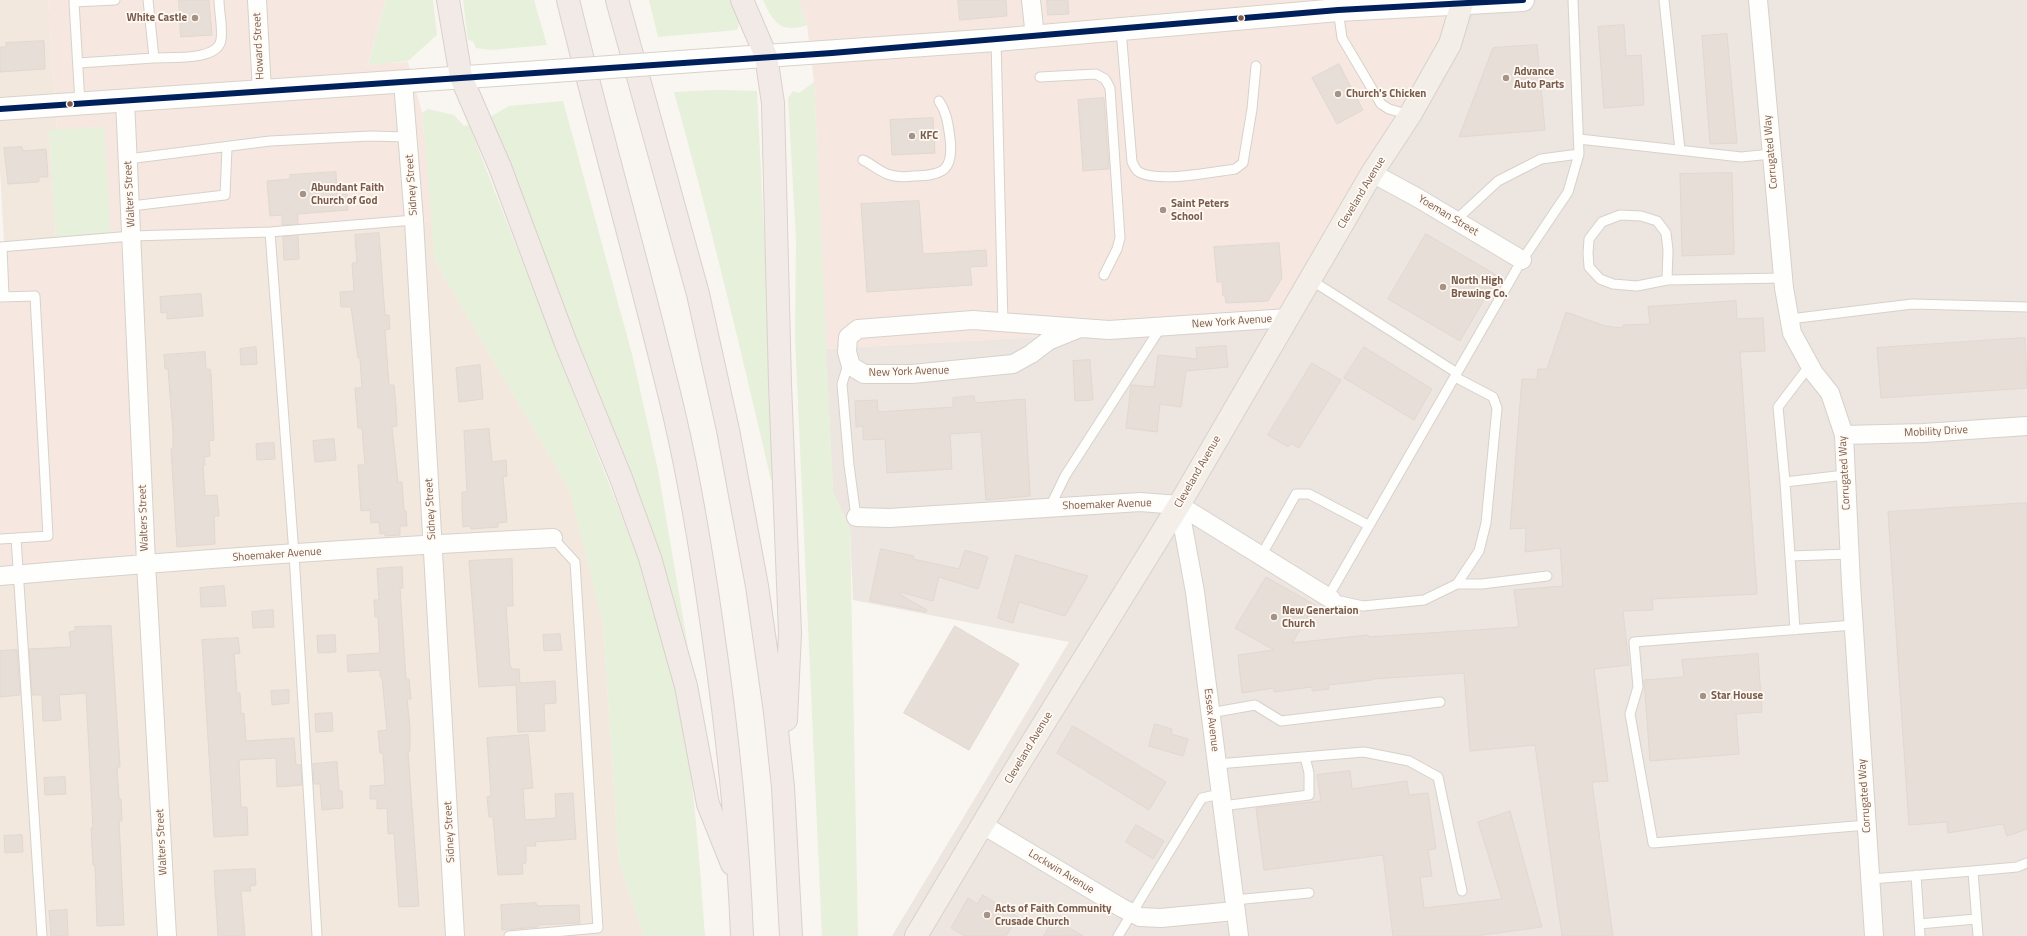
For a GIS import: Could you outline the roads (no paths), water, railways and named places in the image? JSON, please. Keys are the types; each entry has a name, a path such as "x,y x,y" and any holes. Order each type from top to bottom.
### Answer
{"highway":[{"path":"448,0 461,77 500,167 562,334 621,478 650,558 686,686 708,804 740,881"},
{"path":"561,0 580,52"},
{"path":"568,0 580,52 676,419 700,539 732,779 740,881 742,936"},
{"path":"617,0 698,294 728,430 757,586 775,712 783,787 791,936"},
{"path":"621,0 626,29"},
{"path":"742,0 766,56 773,103 780,384 790,633 783,787"}],"main road":[{"path":"0,109 722,60 1035,37 1121,30 1337,5 1523,0"},
{"name":"Cleveland Avenue","path":"916,936 1012,775 1179,506 1372,173 1410,115 1450,44 1462,2"}],"street":[{"name":"Howard Street","path":"256,0 262,91"},
{"path":"1031,0 1035,37"},
{"name":"Corrugated Way","path":"1758,0 1783,278 1792,333 1810,365 1830,393 1844,435 1845,475 1874,936"},
{"name":"Sidney Street","path":"403,82 414,220 455,936"},
{"name":"Walters Street","path":"125,100 146,563 167,936"},
{"name":"Yoeman Street","path":"1372,173 1456,220 1522,260"},
{"name":"New York Avenue","path":"1080,328 1048,341 1031,354 1013,364 912,374 864,374 851,366 847,352 848,337 858,329 973,320 1109,330 1288,318"},
{"name":"Mobility Drive","path":"1844,435 1924,433 2027,426"},
{"name":"Shoemaker Avenue","path":"856,517 889,518 1140,502 1179,506 1330,598"},
{"name":"Essex Avenue","path":"1179,506 1195,592 1238,936"},
{"name":"Shoemaker Avenue","path":"9,575 146,563 433,544 553,538"},
{"name":"Lockwin Avenue","path":"983,825 1140,917 1161,918 1234,906"}],"lane":[{"path":"80,103 74,2 115,0"},
{"path":"148,0 154,58"},
{"path":"78,63 203,55 213,53 219,48 221,40 219,0"},
{"path":"1547,576 1482,584 1457,584 1424,600 1363,606 1330,598 1368,525 1522,260 1568,192 1579,154 1573,0"},
{"path":"1664,0 1680,150"},
{"path":"1337,5 1342,38 1381,104 1389,109 1410,115"},
{"path":"1121,30 1132,162 1139,172 1149,175 1166,177 1238,168 1243,163 1248,137 1256,66"},
{"path":"996,40 1003,323"},
{"path":"1040,77 1096,74 1106,78 1110,88 1120,238 1117,249 1104,275"},
{"path":"863,160 888,174 905,177 935,176 942,172 948,163 950,144 947,114 939,101"},
{"path":"128,159 155,154 227,148 293,140 370,136 408,137"},
{"path":"1579,139 1741,156 1772,154"},
{"path":"131,206 225,195 227,148"},
{"path":"1456,220 1498,181 1541,159 1579,154"},
{"path":"1668,280 1668,250 1666,233 1657,221 1640,216 1620,215 1602,222 1589,239 1589,267 1600,279 1613,284 1637,286 1668,280 1783,278"},
{"path":"0,539 48,536 36,296 2,296 1,247 132,236 270,232 414,220"},
{"path":"270,232 294,554 317,936"},
{"path":"1310,280 1456,375 1493,396 1497,408 1486,523 1478,551 1457,584"},
{"path":"1790,319 1912,304 2027,307"},
{"path":"1050,507 1065,476 1161,327"},
{"path":"849,359 842,384 849,465 856,517"},
{"path":"1795,630 1785,482 1778,407 1810,365"},
{"path":"1785,482 1845,475"},
{"path":"1261,556 1296,494 1309,494 1368,525"},
{"path":"16,538 9,575 42,936"},
{"path":"509,936 598,928 575,562 553,538"},
{"path":"1790,556 1850,554"},
{"path":"1854,625 1634,642 1638,687 1630,714 1653,843 1867,825"},
{"path":"1210,713 1255,705 1281,720 1440,702"},
{"path":"1217,764 1364,752 1409,761 1438,777 1462,891"},
{"path":"1118,936 1202,798 1221,800 1309,795 1309,773 1305,757"},
{"path":"1871,879 2017,867 2027,863"},
{"path":"1973,871 1978,936"},
{"path":"1916,876 1920,936"},
{"path":"1234,906 1309,893"},
{"path":"1919,924 1976,919"}],"place":[{"name":"White Castle","path":"195,18"},
{"name":"Advance Auto Parts","path":"1506,78"},
{"name":"Church's Chicken","path":"1338,94"},
{"name":"KFC","path":"912,136"},
{"name":"Abundant Faith Church of God","path":"303,194"},
{"name":"Saint Peters School","path":"1163,210"},
{"name":"North High Brewing Co.","path":"1443,287"},
{"name":"New Genertaion Church","path":"1274,617"},
{"name":"Star House","path":"1703,696"},
{"name":"Acts of Faith Community Crusade Church","path":"987,915"}]}
